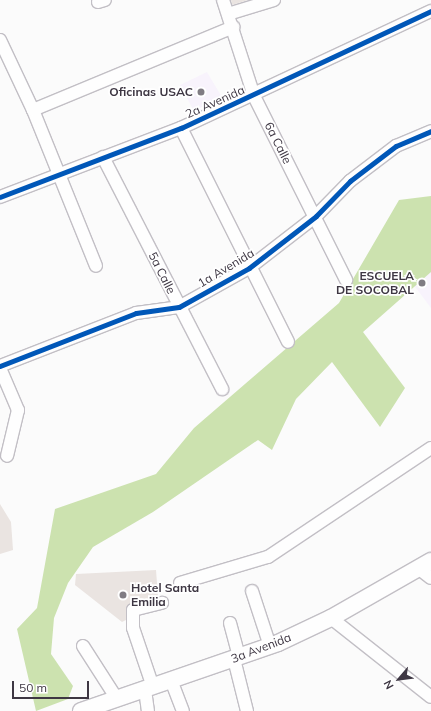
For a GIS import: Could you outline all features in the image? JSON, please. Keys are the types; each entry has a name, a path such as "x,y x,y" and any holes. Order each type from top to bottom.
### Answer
{"main road":[{"name":"3a Avenida","path":"81,711 270,646 331,618 425,564"}],"street":[{"name":"6a Calle","path":"223,0 254,96 316,216 346,280"},
{"path":"228,14 274,0"},
{"name":"2a Avenida","path":"0,197 181,128 254,96 431,11"},
{"path":"33,110 232,27"},
{"path":"0,40 33,110 96,266"},
{"path":"181,128 249,268 288,342"},
{"name":"1a Avenida","path":"0,367 136,313 179,307 249,268 316,216 350,180 396,146 431,131"},
{"name":"5a Calle","path":"104,157 222,389"},
{"path":"0,367 18,410 7,456"},
{"path":"180,583 268,557 431,448"},
{"path":"425,564 431,578"},
{"path":"252,591 270,646"},
{"path":"148,711 149,688 133,628 133,610 162,603"},
{"path":"331,618 431,697"},
{"path":"230,623 247,711"},
{"path":"83,646 117,699"},
{"path":"171,680 183,711"}],"shaded area":[{"name":"Oficinas USAC","path":"207,72 223,99 195,113 180,85"},
{"name":"ESCUELA DE SOCOBAL","path":"431,226 431,308 394,259"}],"green space":[{"path":"431,196 431,272 363,332 405,388 380,427 332,362 296,399 272,450 258,440 153,512 93,547 68,583 54,618 51,654 73,686 68,699 36,711 17,629 37,608 55,509 156,474 194,428 339,303 399,200"}],"building":[{"path":"231,0 248,0 232,5"},
{"path":"0,504 11,522 13,550 0,554"},
{"name":"Hotel Santa Emilia","path":"156,570 158,596 129,604 126,620 122,622 75,585 76,574"}],"cycle path":[{"path":"0,197 181,128 431,11"},
{"path":"0,366 136,313 179,307 249,268 316,216 350,181 396,146 431,131"}],"place":[{"name":"Oficinas USAC","path":"201,92"},
{"name":"ESCUELA DE SOCOBAL","path":"422,283"},
{"name":"Hotel Santa Emilia","path":"123,595"}]}
